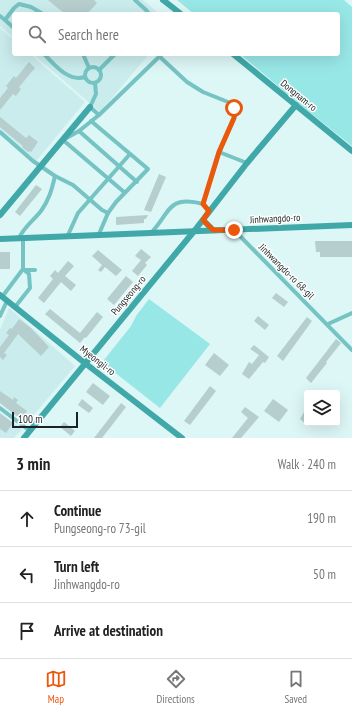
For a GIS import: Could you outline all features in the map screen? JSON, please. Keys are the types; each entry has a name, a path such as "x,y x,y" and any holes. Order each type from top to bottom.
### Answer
{"main road":[{"path":"163,0 178,12"},
{"name":"Dongnam-ro","path":"235,56 352,151"},
{"name":"Pungseong-ro","path":"24,438 195,230 247,163 296,105"},
{"path":"0,215 90,107"},
{"path":"203,220 213,230"},
{"name":"Jinhwangdo-ro","path":"0,239 195,230 234,230 352,225"},
{"name":"Myeongil-ro","path":"3,297 182,438"}],"street":[{"path":"135,0 148,12"},
{"path":"5,20 19,4 39,12"},
{"path":"0,16 12,26"},
{"path":"46,56 68,76 76,78 85,77"},
{"path":"84,56 89,68"},
{"path":"99,70 113,56"},
{"path":"124,192 63,140 79,132 99,115 160,56"},
{"path":"162,56 187,82 203,92 228,102 235,110 234,118 219,152 203,204"},
{"path":"85,77 89,68"},
{"path":"89,68 99,70"},
{"path":"85,77 88,81 95,82 100,78 99,70"},
{"path":"95,82 96,94 90,107 99,115"},
{"path":"91,121 148,169 137,182 124,192 108,213 99,234"},
{"path":"0,132 33,161 55,176 69,182 102,210 108,213"},
{"path":"79,132 137,182"},
{"path":"219,152 247,163"},
{"path":"68,236 78,213 130,154"},
{"path":"14,307 30,288 29,274 24,269 21,238 22,232 41,212 48,200 55,176"},
{"path":"152,232 176,202 203,204 209,211"},
{"name":"Jinhwangdo-ro 68-gil","path":"234,230 352,350"},
{"path":"24,269 35,270"},
{"path":"0,316 3,297 24,269"},
{"path":"328,324 352,313"},
{"path":"0,408 30,431"}],"shaded area":[{"path":"0,0 143,0 157,12 12,12 12,36 0,26"},
{"path":"177,0 344,0 352,7 352,146 242,56 340,56 340,12 192,12"},
{"path":"0,28 12,38 12,56 32,56 85,102 36,161 0,130"},
{"path":"35,56 147,56 100,112"},
{"path":"149,299 210,344 160,408 104,364 104,360 131,326 136,316"},
{"path":"9,308 75,366 26,424 0,404 0,330"},
{"path":"0,413 22,429 14,438 0,438"}],"building":[{"path":"48,0 94,0 97,3 89,12 63,12"},
{"path":"29,62 35,68 19,87 21,89 16,96 13,94 0,110 0,98 8,88 6,86 14,76 16,78"},
{"path":"0,117 26,138 29,135 38,142 31,152 28,152 0,127"},
{"path":"159,174 166,177 151,212 144,210"},
{"path":"36,185 42,189 20,216 15,212"},
{"path":"148,215 146,219 144,219 144,223 116,225 116,217"},
{"path":"315,241 352,241 352,257 320,257 320,252 316,252"},
{"path":"141,249 151,257 145,263 147,265 138,276 132,271 141,260 135,256"},
{"path":"98,250 122,270 116,276 105,267 101,272 98,270 102,265 92,256"},
{"path":"0,252 10,252 10,269 0,269"},
{"path":"68,261 74,266 65,276 76,285 71,291 61,282 44,303 38,298 53,279 50,276 55,270 58,273"},
{"path":"126,276 133,282 114,305 107,299"},
{"path":"276,293 288,302 284,307 272,298"},
{"path":"50,309 80,333 97,312 103,317 80,343 45,314"},
{"path":"258,316 269,325 265,330 254,321"},
{"path":"307,317 312,321 283,361 277,356"},
{"path":"19,319 31,328 49,347 41,356 18,334 4,353 7,355 3,360 0,357 0,347 9,335 6,333 10,328 12,329"},
{"path":"336,339 341,343 311,383 306,378"},
{"path":"254,345 269,357 249,379 242,374 249,362 252,364 259,355 250,349"},
{"path":"214,353 229,365 220,376 205,365"},
{"path":"93,383 110,396 103,405 86,392"},
{"path":"210,386 216,391 190,425 184,421"},
{"path":"0,391 13,400 14,397 18,400 16,403 27,411 21,419 0,403"},
{"path":"82,399 93,408 89,413 78,405"},
{"path":"273,399 288,410 279,422 264,411"},
{"path":"121,403 126,407 102,438 94,438"},
{"path":"245,407 259,417 241,438 232,438 248,418 241,412"},
{"path":"304,412 304,422 300,419"},
{"path":"0,413 13,423 6,433 0,429"},
{"path":"64,422 75,431 71,436 60,427"}],"route":[{"path":"234,108 234,118 219,152 203,204 209,211 203,220 213,230 234,230"}]}
